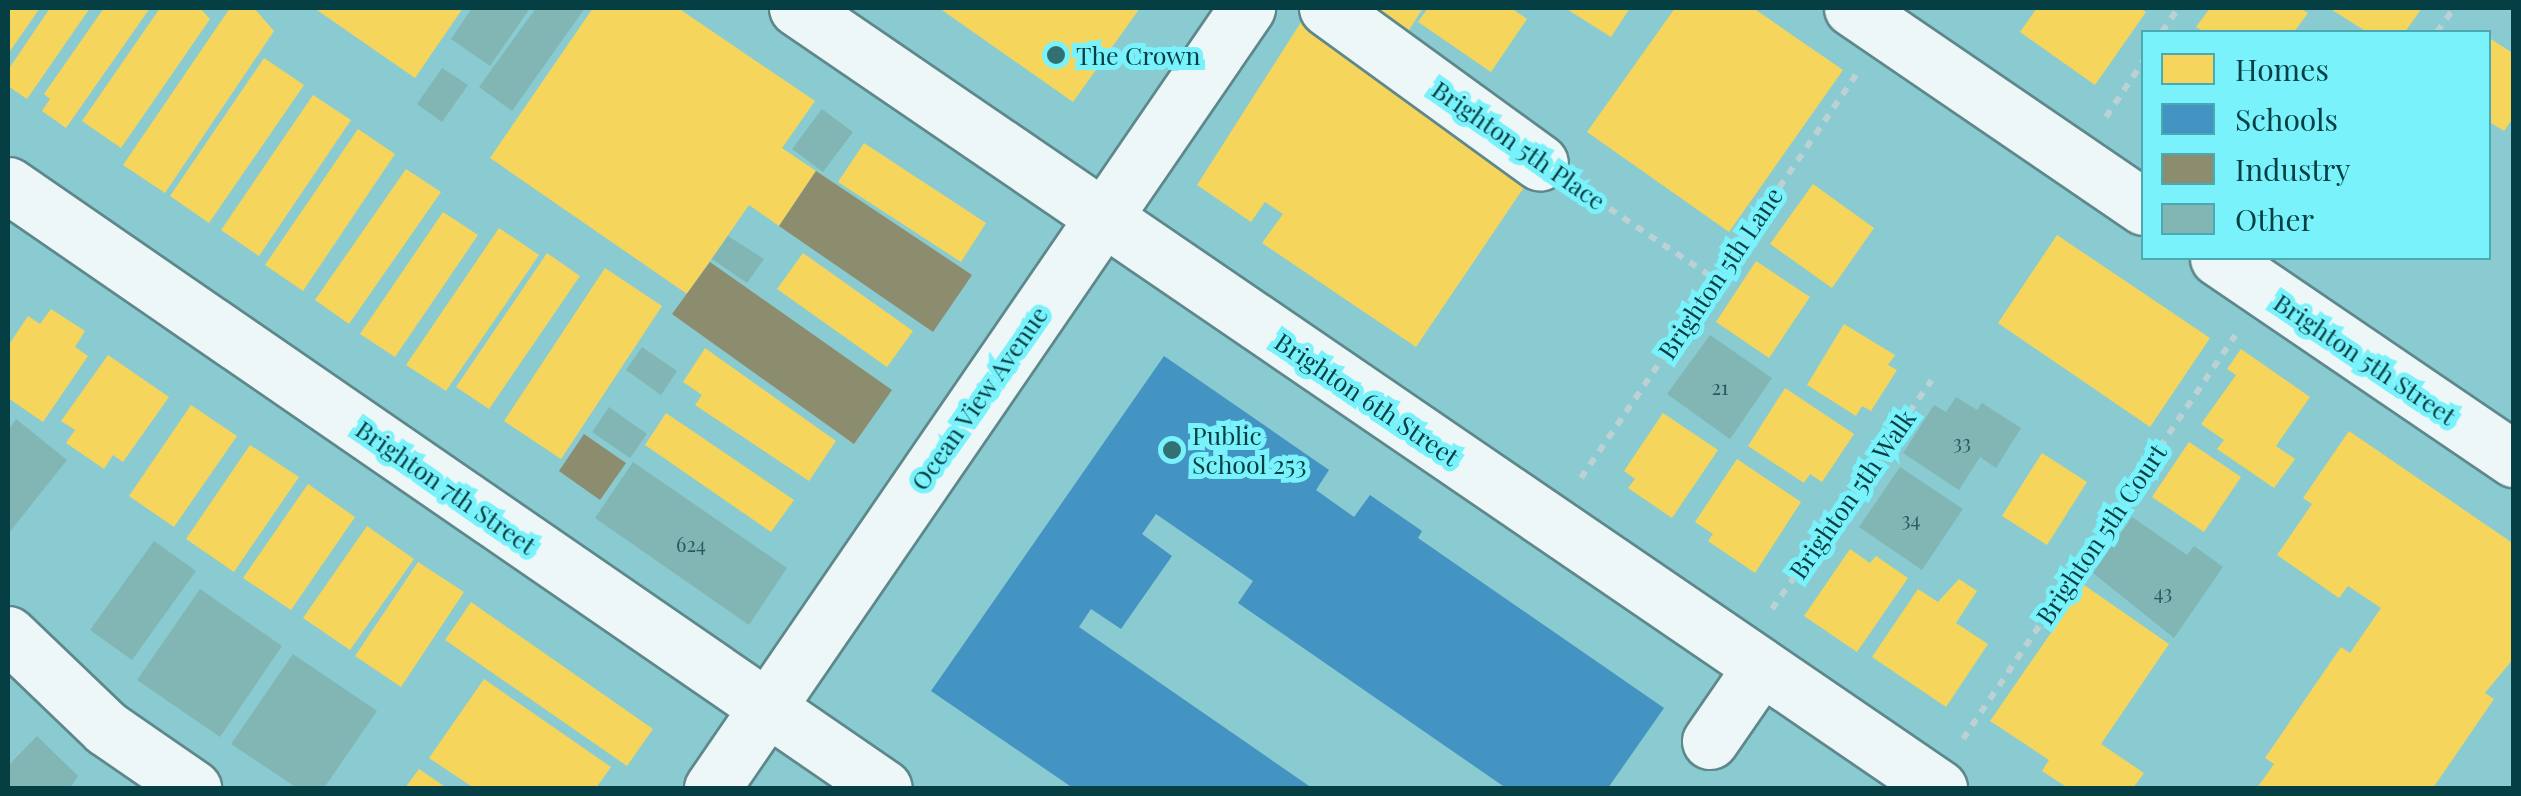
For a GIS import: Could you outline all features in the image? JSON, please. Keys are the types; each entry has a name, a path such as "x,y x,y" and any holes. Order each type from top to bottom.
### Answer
{"street":[{"name":"Brighton 6th Street","path":"797,8 1939,788"},
{"name":"Ocean View Avenue","path":"712,788 1247,8"},
{"name":"Brighton 5th Place","path":"1327,8 1540,163"},
{"path":"1852,8 2141,205"},
{"name":"Brighton 7th Street","path":"8,185 884,788"},
{"name":"Brighton 5th Street","path":"2221,260 2514,460"},
{"path":"8,634 106,728 192,788"},
{"path":"1710,740 1761,667"}],"path":[{"path":"2163,30 2178,8"},
{"path":"2438,30 2454,8"},
{"path":"2106,117 2141,64"},
{"name":"Brighton 5th Lane","path":"1581,478 1861,68"},
{"name":"Brighton 5th Place","path":"1540,163 1714,280"},
{"name":"Brighton 5th Court","path":"1963,739 2239,329"},
{"name":"Brighton 5th Walk","path":"1772,609 1932,380"}],"building: Homes":[{"path":"8,8 40,8 8,54"},
{"path":"50,8 90,8 27,99 8,86 8,70"},
{"path":"104,8 150,8 66,128 42,111 50,99 44,94"},
{"path":"160,8 200,8 210,19 121,148 82,121"},
{"path":"230,8 254,8 274,31 165,193 123,165"},
{"path":"314,8 463,8 415,78"},
{"path":"593,8 678,8 815,101 782,148 816,171 779,226 749,205 687,294 490,158"},
{"name":"The Crown","path":"939,8 1140,8 1073,102"},
{"path":"1374,8 1423,8 1409,30"},
{"path":"1428,8 1511,8 1527,19 1491,72 1418,22"},
{"path":"1565,8 1630,8 1611,37"},
{"path":"1675,8 1753,8 1843,70 1729,232 1587,132"},
{"path":"2037,8 2140,8 2146,12 2095,85 2020,32"},
{"path":"2210,8 2300,8 2308,13 2295,30 2196,27"},
{"path":"2329,8 2422,8 2406,30 2364,30"},
{"path":"1303,19 1533,174 1416,347 1262,243 1283,214 1265,202 1251,222 1197,185"},
{"path":"2491,39 2514,54 2514,117 2504,131 2491,123"},
{"path":"264,58 304,85 209,223 170,196"},
{"path":"313,95 351,120 259,256 221,230"},
{"path":"358,129 395,154 303,291 265,265"},
{"path":"864,143 986,223 961,262 838,182"},
{"path":"406,169 441,192 349,324 315,300"},
{"path":"1813,184 1874,228 1832,288 1770,244"},
{"path":"443,212 478,235 395,357 360,334"},
{"path":"499,228 539,255 446,391 406,365"},
{"path":"2057,235 2210,338 2150,427 1998,323"},
{"path":"547,253 580,276 489,409 456,387"},
{"path":"803,253 913,331 887,367 777,289"},
{"path":"1756,261 1810,297 1769,358 1716,322"},
{"path":"605,268 662,306 561,459 504,421"},
{"path":"51,309 85,331 75,347 88,356 43,422 8,398 8,346 28,316 40,324"},
{"path":"1844,324 1895,355 1888,365 1897,370 1871,411 1862,406 1856,416 1807,385"},
{"path":"705,348 836,441 809,481 695,405 702,395 683,382"},
{"path":"2241,349 2310,397 2276,446 2295,459 2274,488 2217,449 2224,440 2201,424 2236,375 2227,369"},
{"path":"108,355 169,397 123,462 113,455 104,469 66,443 75,430 61,421"},
{"path":"1785,388 1854,434 1822,482 1810,474 1804,483 1748,446"},
{"path":"191,405 237,436 174,527 129,496"},
{"path":"666,413 794,500 771,532 645,445"},
{"path":"1663,413 1718,450 1672,518 1628,488 1635,479 1624,471"},
{"path":"2349,431 2514,544 2514,658 2485,693 2494,699 2433,788 2257,788 2274,764 2265,758 2341,647 2350,653 2381,608 2348,586 2339,598 2277,555 2312,504 2303,498"},
{"path":"2189,442 2241,477 2204,532 2152,497"},
{"path":"250,445 299,477 234,572 186,539"},
{"path":"2042,453 2087,482 2047,545 2002,516"},
{"path":"1737,459 1801,502 1755,573 1708,541 1713,534 1695,522"},
{"path":"308,484 355,517 291,610 243,578"},
{"path":"367,526 414,559 350,650 303,618"},
{"path":"1850,549 1870,563 1876,556 1908,578 1857,652 1804,616"},
{"path":"418,562 464,592 401,687 355,656"},
{"path":"1959,579 1977,591 1956,623 1988,644 1946,707 1872,657 1918,589 1938,602"},
{"path":"2084,585 2169,644 2101,744 2144,773 2133,788 2068,788 2042,771 2049,760 1990,721"},
{"path":"471,602 653,729 627,766 445,640"},
{"path":"484,679 611,767 596,788 474,788 429,758"},
{"path":"419,769 447,788 405,788"}],"building: Schools":[{"path":"1164,356 1329,470 1316,490 1354,517 1370,495 1422,531 1418,538 1664,708 1608,788 1506,788 1238,603 1253,581 1156,514 1142,534 1172,556 1121,629 1091,609 1079,627 1312,788 1073,788 931,691"}],"building: Industry":[{"path":"816,171 972,275 933,332 779,226"},
{"path":"710,262 892,390 854,444 672,314"},
{"path":"584,434 626,463 600,500 559,471"}],"building: Other":[{"path":"472,8 530,8 490,66 451,39"},
{"path":"536,8 585,8 512,111 479,87"},
{"path":"442,68 468,85 442,122 417,104"},
{"path":"822,109 853,132 823,172 792,149"},
{"path":"728,236 764,259 747,283 712,259"},
{"path":"1710,335 1772,378 1730,439 1667,394"},
{"path":"642,347 677,371 661,395 626,370"},
{"path":"1956,397 1977,410 1982,403 2021,428 1996,468 1980,457 1959,490 1903,453 1934,405 1946,412"},
{"path":"609,407 647,434 630,458 592,432"},
{"path":"16,419 67,460 8,534 8,431"},
{"path":"633,462 787,568 749,625 595,518"},
{"path":"1900,467 1963,509 1922,570 1859,527"},
{"path":"2132,517 2187,555 2194,546 2223,567 2174,638 2093,573"},
{"path":"154,541 196,571 132,660 90,630"},
{"path":"200,589 282,646 220,737 137,680"},
{"path":"293,654 377,711 324,788 297,788 231,744"},
{"path":"37,736 78,776 70,788 8,788 8,766"}],"place":[{"name":"The Crown","path":"1056,55"},
{"name":"Public School 253","path":"1172,450"}]}
